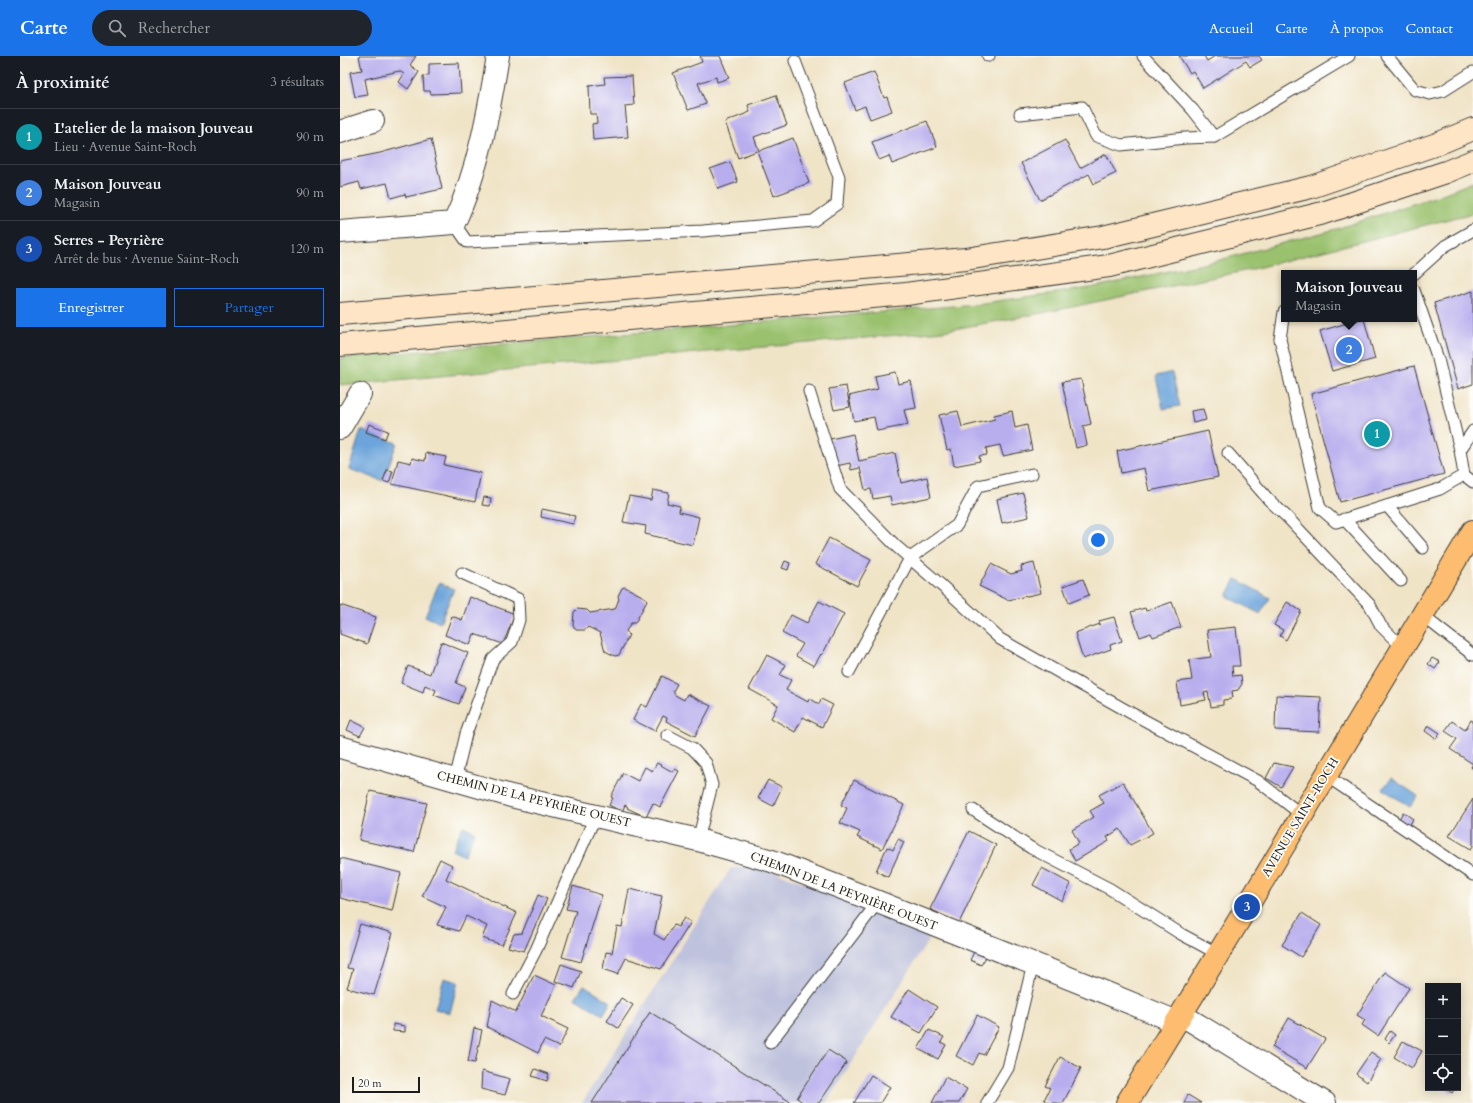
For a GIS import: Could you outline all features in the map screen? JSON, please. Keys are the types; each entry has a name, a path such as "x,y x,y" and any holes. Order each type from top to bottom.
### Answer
{"main road":[{"path":"340,314 966,259 1103,237 1311,186 1437,144 1473,129"},
{"path":"340,345 906,294 1109,266 1323,213 1446,172 1473,161"},
{"name":"AVENUE SAINT-ROCH","path":"1127,1103 1473,533"}],"street":[{"path":"340,232 454,223 464,203 488,116 498,56"},
{"path":"340,132 374,121"},
{"path":"340,428 360,394"},
{"name":"CHEMIN DE LA PEYRIÈRE OUEST","path":"340,747 511,796 698,840 772,861 1033,964 1179,1019 1190,1020 1325,1103"}],"lane":[{"path":"1143,56 1193,110 1214,137"},
{"path":"1020,114 1082,107 1096,136 1121,145 1185,138 1214,137 1349,56"},
{"path":"1388,56 1415,90 1430,94 1443,91 1473,72"},
{"path":"454,223 467,242 703,231 813,221 837,204 840,177 795,61"},
{"path":"1417,271 1445,246 1473,230"},
{"path":"1417,299 1438,359 1460,450 1464,475 1473,482"},
{"path":"1282,322 1280,338 1320,508 1336,522 1440,489 1464,475"},
{"path":"809,391 840,489 897,548 1000,639 1131,713 1258,781 1302,815"},
{"path":"1460,450 1473,431"},
{"path":"1228,454 1268,499 1288,518 1370,605 1381,626 1403,648"},
{"path":"848,672 910,558 957,525 978,486 1032,474"},
{"path":"1387,506 1423,548"},
{"path":"1344,519 1401,581"},
{"path":"455,780 466,734 493,659 512,642 519,620 518,599 462,574"},
{"path":"1422,616 1473,655"},
{"path":"667,735 692,748 706,763 712,785 698,840"},
{"path":"1325,776 1473,875"},
{"path":"973,810 1032,848 1110,889 1181,934 1218,954"},
{"path":"513,994 536,950 596,815"},
{"path":"770,1042 878,902"},
{"path":"987,1103 1008,1068 1033,964"}],"shaded area":[{"path":"759,866 935,930 826,1103 582,1103 731,868"}],"green space":[{"path":"1473,182 1473,213 1249,270 1048,312 943,331 340,385 340,358 976,304 1090,288 1212,262 1336,229 1440,195"}],"water":[{"path":"1172,372 1180,406 1163,409 1156,376"},
{"path":"361,430 397,443 383,481 349,469"},
{"path":"1236,579 1270,598 1260,614 1227,596"},
{"path":"439,583 454,589 440,623 425,616"},
{"path":"1391,778 1418,796 1410,807 1383,789"},
{"path":"463,826 475,832 464,856 452,850"},
{"path":"444,978 458,982 450,1013 435,1009"},
{"path":"584,985 611,1002 603,1015 575,998"}],"building":[{"path":"359,56 416,56 410,65 419,72 408,89 399,82 404,74 399,71 365,79 368,95 355,97 350,72 362,70"},
{"path":"700,56 720,56 729,78 717,82 716,77 698,83 706,104 688,110 673,73 702,62"},
{"path":"1179,56 1204,56 1207,61 1215,56 1259,56 1262,60 1250,67 1246,61 1203,88 1193,71 1190,73"},
{"path":"459,63 461,93 431,94 430,91 424,91 423,76 429,75 429,64"},
{"path":"874,72 884,98 887,97 892,111 870,119 865,106 855,110 845,83"},
{"path":"632,76 634,105 625,106 628,137 593,140 592,124 597,123 596,114 590,114 589,86 605,84 604,77"},
{"path":"776,95 787,125 754,137 759,151 793,138 809,183 774,196 757,151 738,158 725,122 750,112 748,105"},
{"path":"927,121 937,147 892,164 889,156 879,160 872,142"},
{"path":"431,139 442,189 406,197 405,194 391,198 387,183 361,189 359,182 340,187 340,161 380,153"},
{"path":"1065,140 1080,168 1106,154 1116,173 1094,184 1089,174 1040,200 1021,163"},
{"path":"730,162 738,182 718,189 710,169"},
{"path":"1473,291 1473,384 1458,389 1434,303"},
{"path":"1351,322 1365,322 1375,359 1332,371 1320,331"},
{"path":"1414,366 1444,474 1340,502 1311,394"},
{"path":"895,372 898,384 911,381 916,408 904,410 908,425 877,431 874,417 854,421 849,396 878,389 875,376"},
{"path":"1081,379 1091,424 1083,426 1087,445 1076,448 1062,382"},
{"path":"846,386 850,407 834,410 829,389"},
{"path":"1203,409 1206,420 1193,423 1191,411"},
{"path":"958,411 962,427 995,419 994,415 1012,411 1015,428 1027,425 1032,450 1003,456 1000,445 986,448 987,455 979,456 980,461 954,466 951,449 947,450 939,415"},
{"path":"369,424 388,431 385,439 366,432"},
{"path":"1208,431 1218,477 1149,491 1144,468 1121,473 1117,451"},
{"path":"853,434 859,461 895,453 901,483 927,477 931,497 892,505 890,496 873,499 871,489 865,490 860,468 851,470 850,463 836,466 826,440"},
{"path":"426,453 446,457 444,465 481,473 475,502 392,484 398,460 411,463 412,458 425,461"},
{"path":"387,470 393,471 389,483 383,481"},
{"path":"653,490 669,493 667,503 680,506 679,512 699,517 693,545 645,534 646,526 623,522 629,496 651,500"},
{"path":"1023,493 1029,517 1002,523 997,499"},
{"path":"484,497 491,498 490,506 482,505"},
{"path":"542,509 575,516 573,524 541,517"},
{"path":"829,538 871,560 857,586 815,564"},
{"path":"785,561 790,563 788,570 782,568"},
{"path":"1034,563 1041,593 1008,600 979,586 991,564 1011,574 1022,571 1021,566"},
{"path":"1083,579 1089,595 1069,603 1063,586"},
{"path":"625,587 646,598 647,601 635,623 631,623 626,631 629,635 619,655 615,656 605,651 600,633 588,627 585,630 576,630 573,626 574,612 577,609 587,610 590,613 615,609 619,599 618,596 622,588"},
{"path":"470,597 515,614 503,644 474,634 470,645 445,635 452,616 462,620"},
{"path":"819,601 844,614 822,655 821,654 814,666 796,656 803,644 782,633 791,615 807,623"},
{"path":"1172,602 1181,627 1153,637 1151,633 1140,637 1131,612 1145,608 1146,611"},
{"path":"1287,602 1301,611 1286,640 1280,636 1283,630 1274,625"},
{"path":"340,605 376,617 367,644 340,634"},
{"path":"1114,617 1122,641 1110,645 1111,649 1083,659 1075,633 1100,624 1099,621"},
{"path":"1236,627 1240,666 1232,666 1233,676 1241,675 1242,684 1238,690 1232,691 1233,697 1231,699 1223,700 1223,705 1211,707 1208,692 1204,693 1206,700 1180,705 1177,682 1192,680 1189,660 1211,657 1207,630"},
{"path":"441,642 468,653 456,683 465,687 459,704 434,695 436,690 425,685 423,692 401,683 408,666 430,674"},
{"path":"767,655 786,665 780,675 791,680 786,690 808,702 809,698 819,704 821,699 833,705 822,727 803,717 795,732 771,718 778,705 749,689"},
{"path":"1432,658 1440,662 1435,669 1428,664"},
{"path":"662,676 677,684 673,691 675,695 684,700 687,694 711,706 695,736 666,721 667,718 663,716 655,731 633,720 641,704 647,707"},
{"path":"1276,695 1321,697 1319,732 1275,730"},
{"path":"351,720 365,727 360,736 347,730"},
{"path":"1471,720 1473,721 1473,764 1450,749 1457,739 1445,731 1452,721 1465,730"},
{"path":"1428,725 1440,733 1436,739 1425,731"},
{"path":"657,763 673,772 675,769 679,771 660,807 653,803 646,817 627,808 628,807 625,805 622,812 609,805 613,798 611,797 623,773 638,781 645,767 652,771"},
{"path":"1274,763 1293,767 1281,787 1266,778"},
{"path":"768,780 782,787 773,806 758,798"},
{"path":"854,780 904,805 882,849 857,837 860,832 840,823 847,808 841,805"},
{"path":"1123,782 1153,833 1130,845 1120,829 1107,837 1109,841 1075,861 1069,849 1079,843 1072,830 1094,817 1090,811 1104,803 1099,795"},
{"path":"370,791 427,803 414,852 359,840"},
{"path":"1473,799 1473,846 1471,849 1449,836"},
{"path":"1403,812 1413,819 1409,826 1399,819"},
{"path":"969,831 996,845 959,923 930,909"},
{"path":"898,839 904,842 888,877 876,871 887,847 893,850"},
{"path":"340,858 401,873 392,911 340,898"},
{"path":"440,859 452,865 446,879 517,913 502,945 482,938 487,926 466,916 459,931 437,925 446,907 422,896"},
{"path":"1042,868 1071,884 1062,901 1033,885"},
{"path":"573,886 602,895 581,962 562,957 576,911 566,909"},
{"path":"629,889 662,896 654,934 664,940 674,925 678,927 684,918 691,922 661,969 626,958 618,974 603,969 606,952 612,953 617,926 622,927"},
{"path":"538,895 547,899 524,951 508,947 514,934 522,933"},
{"path":"1302,913 1321,925 1301,957 1282,945"},
{"path":"360,924 393,933 374,995 347,988 353,969 347,968"},
{"path":"974,952 986,957 981,965 970,960"},
{"path":"561,964 581,971 574,988 555,981"},
{"path":"1385,972 1409,988 1378,1036 1362,1025 1365,1020 1357,1015"},
{"path":"534,975 556,985 541,1016 568,1029 559,1047 544,1040 538,1053 487,1027 492,1000 516,1012"},
{"path":"909,989 937,1007 921,1033 891,1017"},
{"path":"621,998 633,1005 618,1028 607,1021"},
{"path":"650,1012 792,1103 592,1103"},
{"path":"977,1015 999,1027 984,1055 979,1053 973,1065 956,1056"},
{"path":"1289,1018 1325,1039 1307,1068 1272,1047"},
{"path":"393,1024 405,1026 405,1032 393,1031"},
{"path":"474,1028 482,1030 475,1063 468,1062"},
{"path":"929,1030 944,1037 941,1042 946,1045 938,1059 918,1049"},
{"path":"1390,1031 1395,1035 1389,1043 1385,1039"},
{"path":"1403,1041 1422,1051 1412,1068 1394,1057"},
{"path":"828,1050 847,1062 819,1103 804,1103 797,1098"},
{"path":"1371,1052 1381,1059 1367,1082 1356,1074"},
{"path":"1060,1057 1081,1068 1063,1103 1050,1103 1044,1100 1050,1088 1045,1086"},
{"path":"535,1069 549,1074 547,1081 532,1076"},
{"path":"482,1071 510,1079 505,1095 481,1089"},
{"path":"871,1075 890,1087 880,1103 854,1103"},
{"path":"945,1077 967,1089 959,1103 932,1103"},
{"path":"1188,1095 1201,1103 1184,1103"}],"place":[{"name":"Maison Jouveau","path":"1349,350"},
{"name":"L'atelier de la maison Jouveau","path":"1377,434"},
{"name":"Serres - Peyrière","path":"1247,907"}]}
